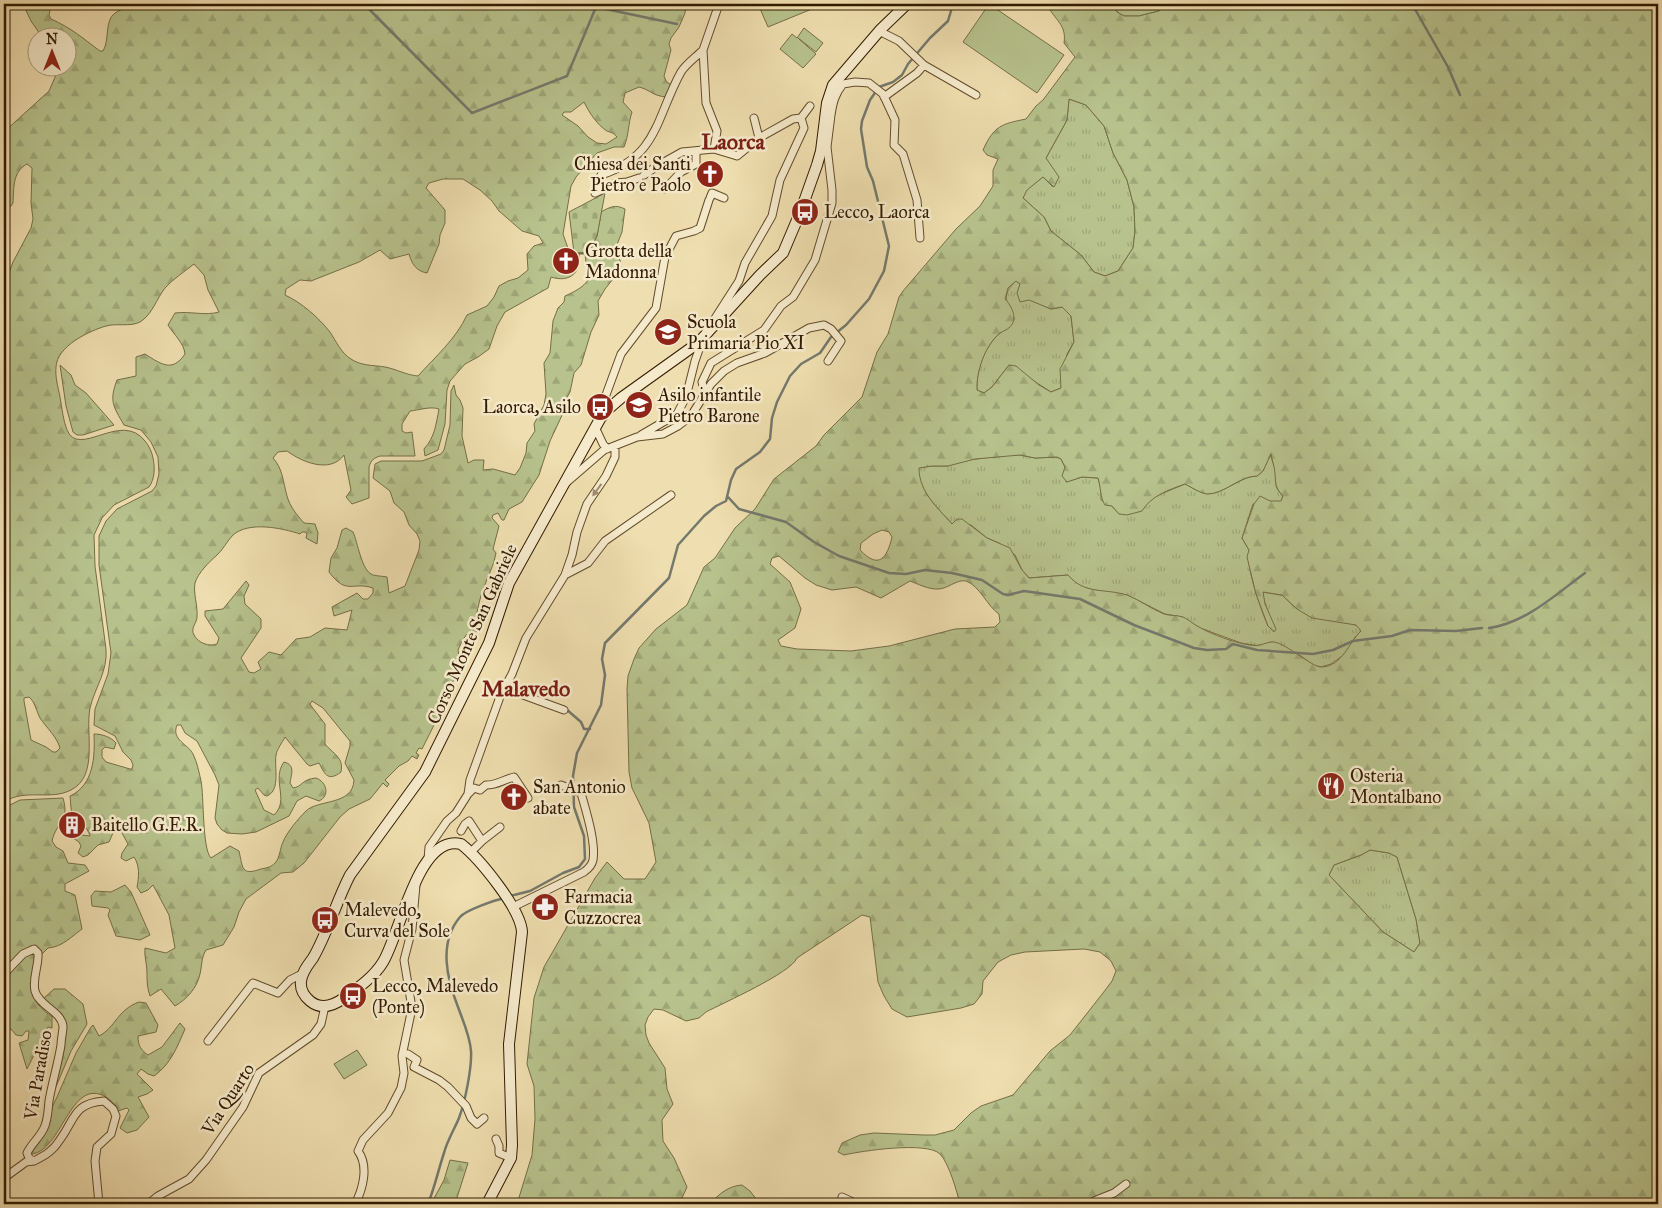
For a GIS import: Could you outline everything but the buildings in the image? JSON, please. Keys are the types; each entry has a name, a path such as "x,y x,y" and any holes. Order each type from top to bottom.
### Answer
{"main road":[{"name":"Corso Monte San Gabriele","path":"302,974 326,933 342,890 350,875 425,772 489,643 507,587 595,427 606,411 620,398 669,365 704,337 760,275 780,257 800,213 819,158 828,114 828,95 833,85 879,32 907,4"},
{"path":"302,974 300,986 304,994 315,1004 325,1006 335,1004 367,980 378,969 392,946 416,882 428,860 441,847 450,843 461,844 500,887 520,921 522,932 509,1044 512,1126 511,1158 488,1204"}],"street":[{"path":"714,149 716,132 706,103 703,50 719,4"},
{"path":"879,32 900,41 924,65 976,94"},
{"path":"703,50 682,71 651,138 631,161 611,172 601,175 595,193 616,183 642,177 682,152 714,149 737,156 759,138 793,119 801,118 810,106"},
{"path":"883,95 916,73 924,65"},
{"path":"705,394 702,382 711,363 764,330 782,306 794,297 815,260 832,202 828,114 842,84 855,82 869,83 883,95 895,120 894,145 903,154 917,200 920,238"},
{"path":"754,118 759,138"},
{"path":"561,487 606,449 637,437 677,414 686,397 695,361 704,337 739,281 745,262 772,216 780,180 804,128 801,118"},
{"path":"665,189 681,172 696,164 696,152"},
{"path":"606,411 602,403 621,354 656,308 665,257 670,246 676,236 694,232 700,228 710,197 724,198"},
{"path":"805,326 818,323 828,327 841,341 828,361"},
{"path":"637,437 663,434 678,426 691,416 711,384 737,363 765,353 809,328 828,327"},
{"path":"595,427 606,449"},
{"path":"468,794 470,780 526,638 565,576 587,504 606,476 615,457 615,446"},
{"path":"565,576 588,563 606,542 670,495"},
{"path":"506,686 523,695 564,710"},
{"path":"428,860 429,847 474,788 480,790 486,785 496,785 504,779 514,777 528,798"},
{"path":"513,907 584,872 591,864 593,855 589,822 581,793 564,786"},
{"path":"456,813 463,827 469,821 482,841"},
{"path":"470,853 500,827"},
{"path":"355,1204 365,1166 358,1151 363,1140 388,1113 401,1088 404,1073 402,1056 412,1008 404,960 412,929 416,882"},
{"name":"Via Paradiso","path":"4,974 23,954 34,949 38,953 39,962 35,978 35,990 39,1000 60,1017 63,1026 46,1125 27,1153 29,1158 34,1161"},
{"path":"208,1041 253,984 278,993 290,980 302,974"},
{"name":"Via Quarto","path":"148,1204 158,1196 189,1179 200,1167 243,1107 260,1073 313,1035 321,1024 325,1006"},
{"path":"408,1054 417,1060 414,1067 439,1080 464,1103 471,1118 477,1124 484,1118"},
{"name":"Via Paradiso","path":"4,1178 26,1162 34,1161 47,1155 59,1142 78,1110 91,1102 104,1101 113,1109 116,1116 111,1134 97,1147 95,1161 99,1204"},
{"path":"496,1139 499,1153 511,1158"},
{"path":"1091,1204 1094,1200 1114,1193 1126,1184"},
{"path":"842,1197 857,1204"}],"green space":[{"path":"23,4 58,4 50,10 49,15 51,19 68,28 36,28"},
{"path":"142,4 686,4 685,13 669,44 671,50 664,76 666,81 672,86 667,97 639,87 625,93 623,102 632,112 624,147 614,147 597,153 576,177 571,186 563,234 570,254 589,253 597,236 601,212 613,207 621,207 625,209 622,232 615,254 620,260 621,269 598,301 599,315 591,332 581,365 574,373 570,392 565,401 564,411 550,441 539,475 522,502 509,509 504,520 502,520 498,513 493,515 492,518 499,526 493,549 496,553 495,558 481,595 476,618 481,625 479,631 467,634 462,641 458,650 460,662 458,671 422,749 419,748 416,753 419,755 417,759 412,756 385,780 389,784 387,787 383,783 370,799 349,809 340,817 304,863 293,872 281,873 246,899 234,927 223,945 206,950 197,984 184,1000 175,1006 161,989 150,996 149,993 145,948 166,953 175,948 169,915 153,885 141,893 137,887 138,872 134,857 126,861 121,858 128,844 122,833 126,825 124,821 116,826 109,842 98,845 88,855 83,857 78,853 81,846 73,838 73,834 90,836 85,827 73,815 70,796 84,785 88,777 93,760 94,734 106,736 116,743 114,749 105,747 102,750 102,757 106,762 130,769 132,769 133,765 123,752 115,736 94,725 95,709 108,674 111,653 99,565 99,536 106,521 117,509 152,491 156,486 159,474 158,457 151,442 141,430 124,425 113,403 113,393 117,380 136,376 136,357 145,354 161,363 171,365 180,360 185,354 181,343 168,325 175,313 208,314 219,312 208,290 204,275 194,264 165,288 151,311 140,322 99,328 68,346 58,359 56,374 64,418 67,430 73,438 81,440 124,430 135,433 145,441 150,449 154,462 154,473 149,487 114,505 102,518 94,535 95,566 106,657 103,672 90,708 89,753 85,775 80,783 63,793 21,796 4,802 4,280 7,278 13,262 31,228 33,219 31,203 32,168 27,164 22,167 16,176 13,203 11,206 4,207 4,132 49,91 55,78 78,78 78,35 100,51 103,51 109,21 112,16 128,7","holes":["584,102 600,125 617,137 606,144 597,143 562,115 564,112 571,112","443,179 463,179 480,190 492,201 499,211 522,231 539,236 543,243 534,246 527,254 528,270 518,278 499,286 487,306 467,315 451,340 418,376 355,361 347,356 330,332 315,316 304,306 285,295 286,289 300,280 311,281 359,262 380,250 390,259 409,254 415,266 420,271 427,273 439,244 440,235 445,223 445,210 426,188 429,183","579,254 585,254 587,271 591,270 590,275 586,283 565,296 564,302 558,308 553,321 550,353 544,363 546,394 544,405 534,424 535,431 527,443 526,453 515,475 493,469 483,470 484,460 474,460 468,463 462,436 463,408 456,395 454,385 451,391 450,425 444,450 441,454 422,461 381,461 375,464 373,478 390,491 394,503 404,512 409,525 420,541 419,550 405,586 389,593 387,577 372,575 368,571 362,561 353,532 346,528 342,530 337,548 331,558 329,572 345,586 373,588 373,593 368,599 363,599 357,593 332,607 334,616 352,610 347,630 325,628 310,637 296,639 281,655 269,652 258,662 261,669 254,673 249,672 241,658 261,628 261,619 245,604 244,596 249,585 246,581 223,609 205,611 205,616 219,638 217,644 207,645 198,640 193,632 197,619 195,583 204,568 233,535 248,528 266,527 300,534 305,532 307,534 306,538 317,544 318,533 315,524 304,523 288,500 281,471 273,458 278,452 287,451 300,459 324,465 338,461 344,455 351,490 346,497 352,504 369,498 369,467 373,460 380,456 415,456 412,432 406,433 402,431 402,424 410,411 429,408 439,409 433,435 424,449 425,456 438,450 445,424 447,390 450,381 465,364 489,349 497,326 505,312 548,288 551,277 564,279 573,275 578,266","29,697 33,701 40,718 59,744 60,748 56,752 31,740 24,698","312,701 323,708 350,741 345,763 354,780 352,788 342,798 311,807 306,811 287,834 277,861 271,866 250,872 246,871 242,866 239,851 230,846 211,858 206,844 199,771 191,750 176,734 177,725 181,725 185,733 197,741 215,775 219,785 215,818 217,824 227,833 242,834 256,832 289,816 297,801 306,796 319,801 326,793 325,786 316,778 293,788 290,783 292,774 290,765 284,762 279,776 281,796 278,809 274,815 264,810 255,790 258,788 267,796 274,789 276,755 285,737 310,766 319,763 324,773 329,776 341,772 342,767 339,759 325,744 325,724 310,704"]},
{"path":"758,4 824,4 768,27"},
{"path":"989,4 1064,55 1037,93 963,42"},
{"path":"1047,4 1112,4 1117,12 1124,16 1139,16 1159,11 1164,4 1658,4 1658,1204 960,1204 952,1178 943,1158 933,1150 894,1148 844,1155 838,1152 842,1143 860,1135 874,1133 935,1135 954,1130 981,1106 1013,1095 1050,1051 1070,1035 1112,981 1116,971 1111,961 1100,952 1084,949 1025,952 1011,955 998,962 983,981 982,994 974,1004 907,1017 892,1009 884,996 878,982 870,917 862,915 797,958 783,971 706,1012 699,1018 686,1021 663,1010 654,1009 648,1017 645,1025 646,1035 665,1068 667,1089 673,1104 662,1120 663,1141 674,1158 687,1187 682,1198 633,1202 629,1204 517,1204 532,1155 535,1119 534,1086 527,1064 534,998 544,967 595,878 607,862 624,879 645,879 656,862 649,823 632,788 629,772 627,689 628,676 634,659 639,648 656,629 687,605 704,567 715,558 735,528 755,509 774,479 816,446 824,435 862,397 877,352 888,334 899,297 956,229 980,206 993,186 993,170 998,159 987,155 983,150 991,136 999,127 1026,119 1043,100 1075,57 1064,43 1064,31","holes":["1069,99 1086,105 1104,126 1113,153 1127,180 1134,207 1135,231 1133,248 1118,271 1105,276 1094,272 1081,255 1051,231 1044,217 1023,198 1027,190 1043,177 1054,187 1059,177 1046,158 1067,120","1016,281 1020,284 1017,293 1020,302 1029,300 1051,309 1062,307 1071,316 1074,342 1060,369 1061,388 1051,392 1039,385 1016,366 1009,365 992,387 984,393 977,390 982,359 990,344 1000,333 1008,329 1014,320 1012,309 1005,299 1008,288","1271,454 1275,469 1276,486 1283,496 1281,501 1270,501 1260,496 1254,504 1242,538 1249,550 1247,557 1256,594 1268,626 1274,632 1276,629 1265,604 1263,592 1282,595 1297,609 1312,618 1356,625 1361,631 1340,659 1328,666 1317,666 1274,642 1253,645 1223,638 1183,617 1164,614 1127,595 1081,586 1068,575 1029,578 1022,570 1010,548 987,538 962,519 957,519 952,524 925,492 919,468 948,466 975,459 1020,455 1035,458 1057,457 1061,459 1065,467 1062,476 1067,482 1082,477 1098,478 1105,505 1112,506 1119,514 1127,515 1142,511 1155,497 1185,484 1207,494 1214,493 1244,479 1257,476 1263,471","882,530 889,532 892,537 885,556 877,560 872,559 860,550 861,543","779,556 816,585 832,590 856,587 881,598 910,581 936,589 966,581 975,587 999,614 1000,622 995,627 955,629 889,646 851,651 797,649 781,646 778,640 795,628 801,609 790,582 770,564 772,558","1370,850 1389,853 1397,857 1416,919 1420,943 1414,952 1383,932 1329,875 1334,865"]},
{"path":"1112,4 1164,4 1159,11 1139,16 1124,16 1117,12"},
{"path":"804,28 823,43 816,52 798,38 816,54 803,68 780,49 792,34 797,38"},
{"path":"1069,99 1086,105 1104,126 1113,153 1127,180 1134,207 1135,231 1133,248 1118,271 1105,276 1094,272 1081,255 1051,231 1044,217 1023,198 1026,190 1043,177 1053,187 1046,158 1067,120"},
{"path":"605,193 597,236 588,252 574,253 569,212"},
{"path":"1016,281 1029,299 1051,309 1062,307 1071,316 1074,342 1067,354 1061,388 1051,392 1009,365 992,387 984,393 977,390 982,360 993,340 1014,318 1006,298 1008,290"},
{"path":"60,365 71,375 75,385 86,393 114,425 83,435 77,435 73,432 66,406"},
{"path":"1270,454 1276,471 1276,486 1283,496 1281,502 1253,504 1242,538 1249,550 1248,557 1251,576 1268,626 1274,627 1262,592 1282,595 1297,609 1356,625 1362,631 1355,637 1345,654 1331,664 1321,667 1313,665 1301,656 1272,642 1259,646 1241,643 1200,628 1182,617 1165,614 1127,595 1079,586 1068,575 1029,578 1022,570 1015,555 999,543 987,538 971,525 952,524 925,492 919,477 918,468 948,466 961,461 1007,455 1035,458 1057,457 1061,459 1065,467 1066,482 1082,477 1098,478 1101,500 1112,506 1119,514 1146,504 1156,496 1185,484 1209,494 1223,490 1243,479 1257,476 1263,471"},
{"path":"63,798 65,806 64,817 52,841 56,847 63,851 68,863 85,865 89,871 65,884 65,891 75,895 82,929 62,944 48,948 42,954 36,946 30,946 4,971 4,808 20,800"},
{"path":"1370,850 1389,853 1397,857 1416,919 1420,943 1414,952 1383,932 1329,875 1334,865"},
{"path":"125,885 131,892 150,935 140,940 116,936 108,915 110,910 108,908 92,906 91,896 95,891 111,892"},
{"path":"34,951 36,970 32,992 41,1007 52,1017 52,1028 48,1027 27,1069 19,1043 28,1040 29,1031 26,1031 22,1036 16,1035 11,1029 4,1033 4,978 24,957"},
{"path":"54,989 65,989 83,1004 87,1024 71,1051 55,1089 65,1026 43,999"},
{"path":"139,1002 146,1003 158,1025 156,1032 138,1036 140,1047 148,1055 162,1047 180,1023 185,1029 173,1055 160,1071 154,1076 141,1069 137,1074 153,1090 138,1097 149,1117 137,1130 127,1133 120,1128 129,1110 127,1108 118,1111 115,1105 106,1097 94,1093 83,1097 75,1105 51,1141 42,1150 31,1154 76,1053 91,1027 93,1025 99,1036 126,1009"},
{"path":"357,1050 367,1065 344,1079 334,1064"},
{"path":"450,1160 468,1163 455,1204 431,1204 444,1180"},
{"path":"742,1185 750,1191 760,1204 710,1204 724,1191"}],"waterway":[{"path":"364,4 472,113 567,76 596,7 677,24"},
{"path":"510,896 530,891 563,873 579,867 585,859 584,836 574,807 573,776 577,753 601,705 605,675 602,659 605,643 669,578 678,545 704,516 716,506 726,501 736,469 760,452 770,439 772,418 777,402 790,376 801,364 820,353 831,337 846,325 869,299 884,271 889,246 873,181 867,167 861,129 862,121 870,100 879,87 893,82 902,75 908,64 930,38 948,21 953,4"},
{"path":"1412,4 1448,67 1460,95"},
{"path":"728,497 739,509 786,522 814,542 839,556 889,573 906,574 925,570 952,573 982,580 1003,594 1008,595 1024,591 1080,599 1134,625 1194,648 1207,650 1226,649 1233,644 1257,650 1313,654 1333,650 1353,641 1392,636 1410,630 1456,631 1482,628"},
{"path":"1489,628 1503,625 1528,614 1585,573"},
{"path":"566,709 581,722 584,729 590,729"},
{"path":"428,1204 445,1149 459,1118 468,1085 470,1066 471,1051 469,1040 448,973 447,950 449,938 453,927 463,914 505,898"}],"place":[{"name":"Chiesa dei Santi Pietro e Paolo","path":"710,174"},
{"name":"Lecco, Laorca","path":"805,212"},
{"name":"Grotta della Madonna","path":"566,261"},
{"name":"Scuola Primaria Pio XI","path":"668,332"},
{"name":"Asilo infantile Pietro Barone","path":"639,405"},
{"name":"Laorca, Asilo","path":"600,407"},
{"name":"Osteria Montalbano","path":"1331,786"},
{"name":"San Antonio abate","path":"514,797"},
{"name":"Baitello G.E.R.","path":"72,825"},
{"name":"Farmacia Cuzzocrea","path":"545,907"},
{"name":"Malevedo, Curva del Sole","path":"325,920"},
{"name":"Lecco, Malevedo (Ponte)","path":"353,996"}],"district":[{"name":"Laorca","path":"733,141"},
{"name":"Malavedo","path":"526,688"}]}
